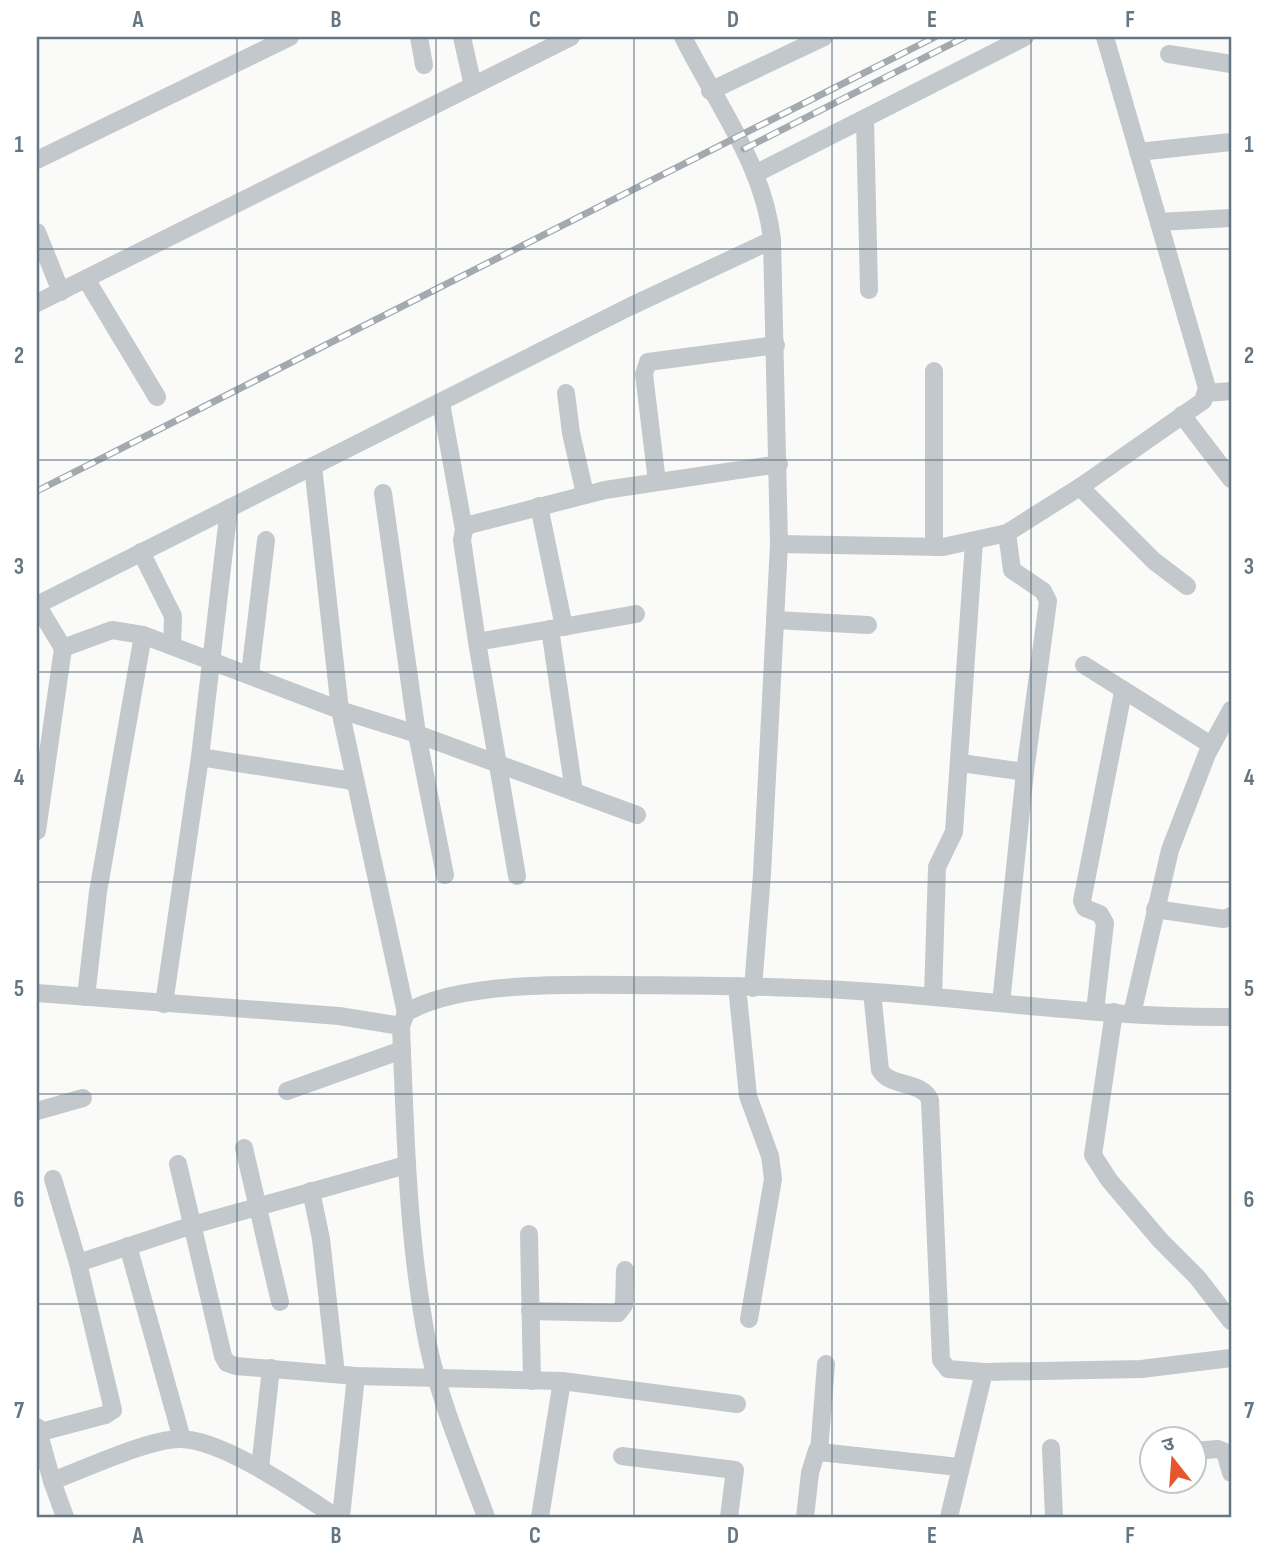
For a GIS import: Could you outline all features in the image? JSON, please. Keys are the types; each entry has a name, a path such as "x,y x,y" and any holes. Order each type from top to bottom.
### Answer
{"street":[{"path":"37,160 290,37"},
{"path":"419,37 424,65"},
{"path":"462,37 473,86"},
{"path":"37,303 571,37"},
{"path":"683,37 757,173 769,209 772,240 779,544 762,874 745,987 748,1096 770,1156 773,1179 749,1319"},
{"path":"710,91 824,37"},
{"path":"757,173 1025,37"},
{"path":"779,544 934,547 974,542 1007,533 1080,487 1203,401 1207,393 1105,37"},
{"path":"1169,54 1231,64"},
{"path":"865,119 869,290"},
{"path":"1138,152 1231,142"},
{"path":"1159,222 1231,218"},
{"path":"37,232 61,292"},
{"path":"37,831 41,768 63,648 37,605 629,307 772,240"},
{"path":"86,279 157,397"},
{"path":"657,482 644,374 648,362 776,345"},
{"path":"934,371 934,547"},
{"path":"1207,393 1231,391"},
{"path":"566,393 571,432 585,494"},
{"path":"441,403 464,530 463,540 496,764 517,876"},
{"path":"1182,415 1231,479"},
{"path":"464,530 469,525 585,494 779,464"},
{"path":"313,466 340,710 403,1020 406,1165 424,1324 436,1380 485,1517"},
{"path":"1080,487 1153,561 1187,586"},
{"path":"383,493 417,734 445,875"},
{"path":"539,506 557,628 574,792"},
{"path":"164,1004 200,757 229,508"},
{"path":"1001,1003 1025,772 1048,601 1043,591 1012,570 1007,533"},
{"path":"250,674 266,540"},
{"path":"933,997 937,867 954,832 961,763 974,542"},
{"path":"141,552 173,616 172,646"},
{"path":"477,642 636,614"},
{"path":"775,620 868,625"},
{"path":"63,648 112,630 143,635 340,710 417,734 637,815"},
{"path":"86,997 98,892 143,635"},
{"path":"1084,665 1211,745"},
{"path":"1095,1011 1105,923 1100,914 1085,908 1082,901 1123,692"},
{"path":"1132,1014 1170,850 1211,745 1231,710"},
{"path":"200,757 353,781"},
{"path":"961,763 1025,772"},
{"path":"1155,909 1224,919 1231,916"},
{"path":"37,993 403,1020 438,1000 542,986 745,987 872,992 1132,1014 1231,1017"},
{"path":"872,992 878,1062 883,1076 925,1091 930,1100 941,1360 948,1370 1118,1371 1231,1358"},
{"path":"1114,1012 1093,1145 1095,1160 1108,1180 1160,1240 1197,1277 1231,1321"},
{"path":"287,1091 402,1050"},
{"path":"37,1111 83,1098"},
{"path":"244,1148 280,1303"},
{"path":"178,1164 223,1356 227,1363 356,1376 562,1381 737,1404"},
{"path":"78,1263 193,1225 406,1165"},
{"path":"53,1179 78,1263 113,1410 105,1415 37,1431 65,1517"},
{"path":"311,1191 321,1240 336,1374"},
{"path":"528,1234 532,1381"},
{"path":"128,1246 182,1439"},
{"path":"530,1311 618,1313 624,1305 625,1270"},
{"path":"805,1517 810,1473 817,1450 826,1364"},
{"path":"260,1468 271,1368"},
{"path":"948,1517 984,1372"},
{"path":"52,1481 160,1442 182,1439 197,1442 260,1468 339,1517 356,1376"},
{"path":"540,1517 562,1381"},
{"path":"1051,1448 1054,1517"},
{"path":"1208,1450 1218,1449 1225,1452 1231,1473"},
{"path":"817,1450 959,1467"},
{"path":"622,1456 735,1470 729,1517"}],"railway":[{"path":"37,491 935,37"},
{"path":"744,149 965,37"}]}
